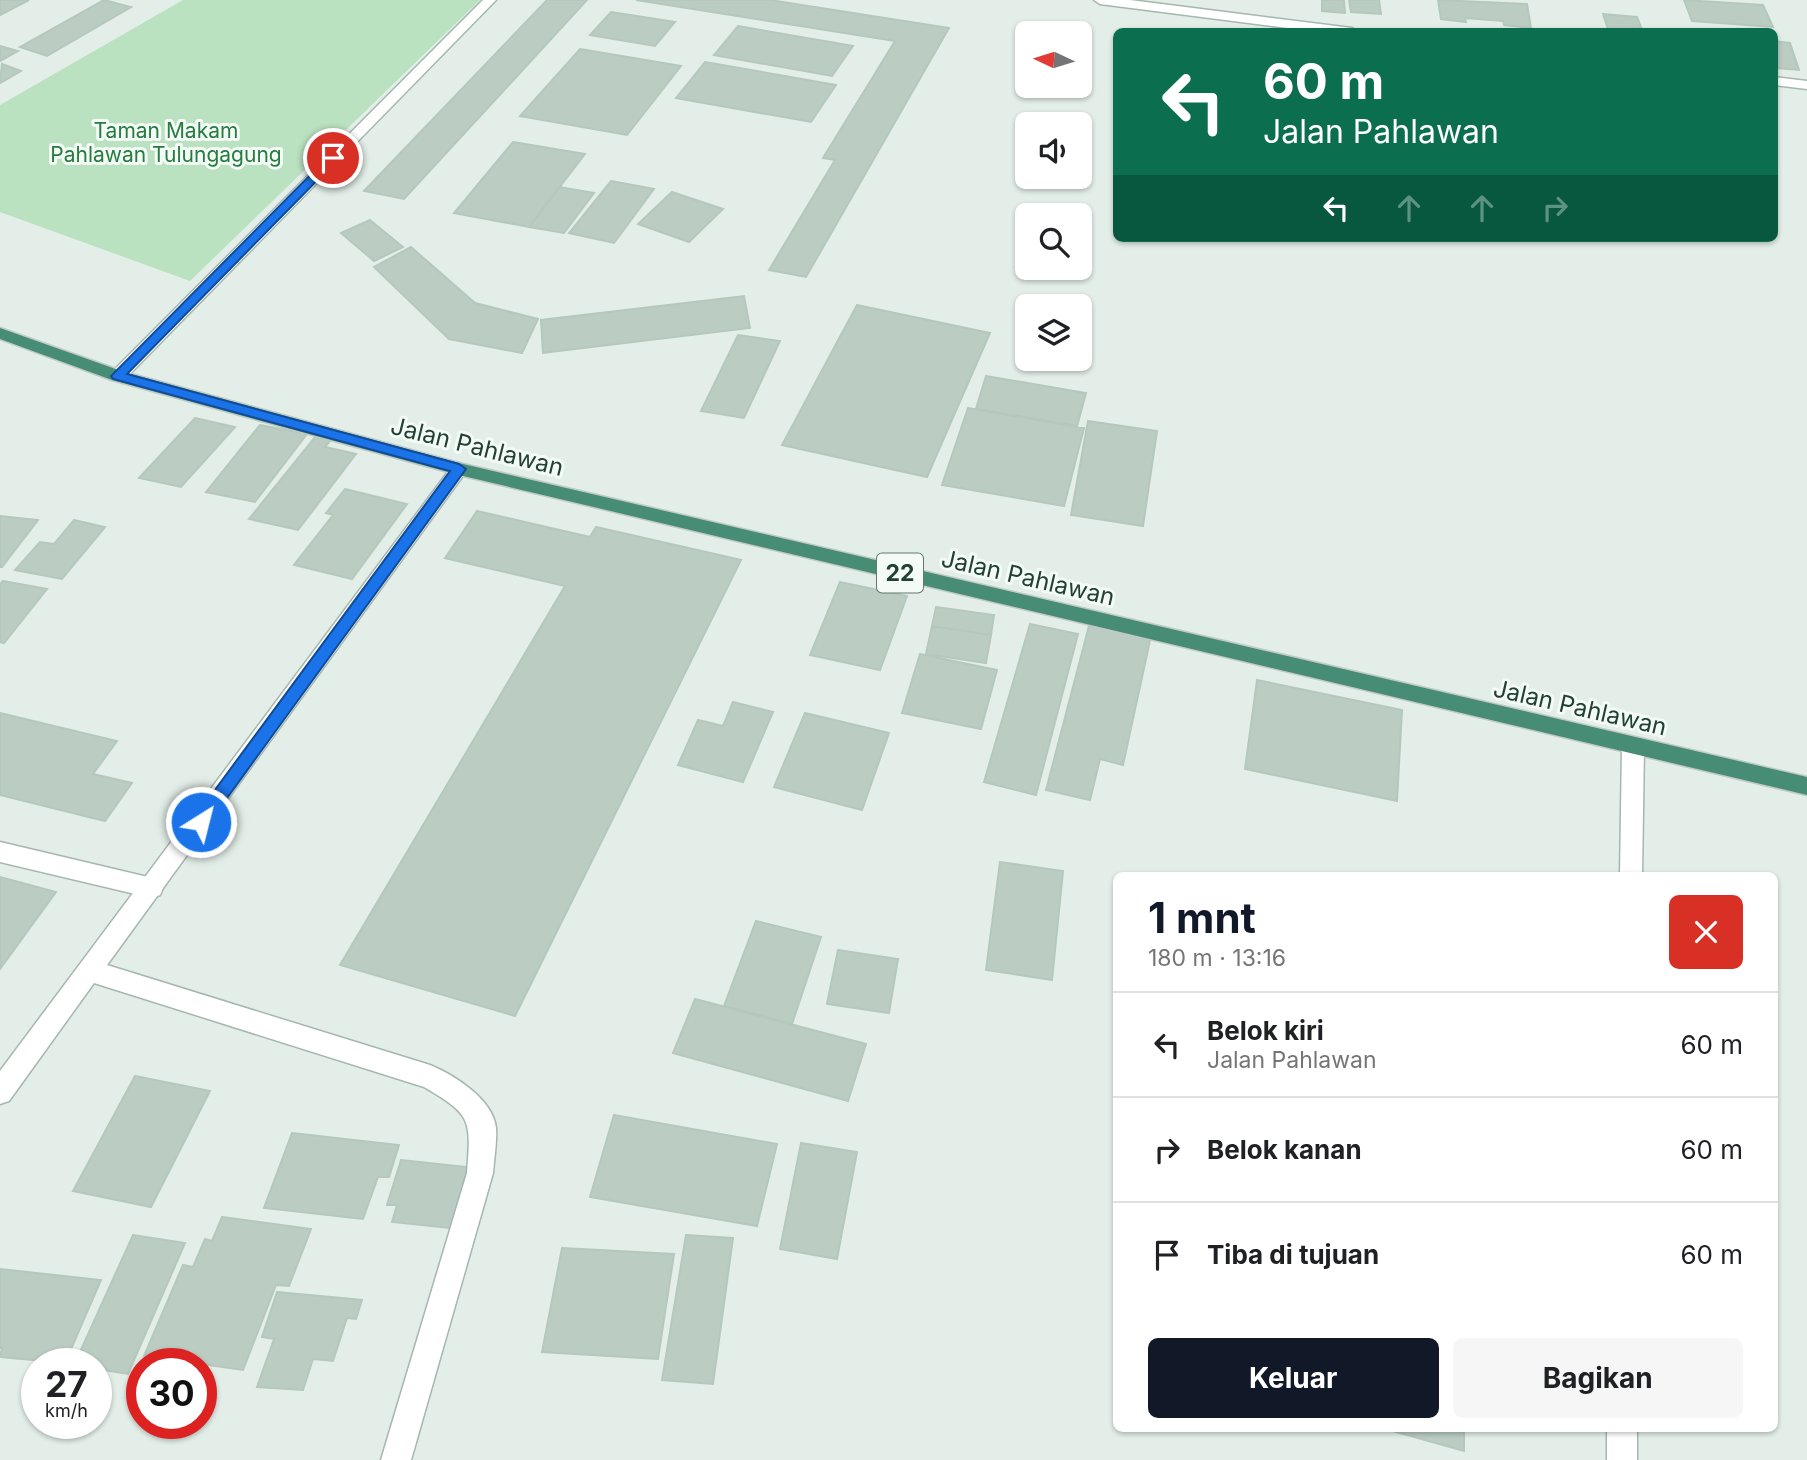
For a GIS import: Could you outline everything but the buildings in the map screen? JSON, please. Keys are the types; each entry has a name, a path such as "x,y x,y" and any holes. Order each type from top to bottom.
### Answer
{"highway":[{"name":"Jalan Pahlawan","path":"0,333 118,376 459,469 1807,786"}],"street":[{"path":"118,376 490,0"},
{"path":"1100,0 1320,28"},
{"path":"1778,81 1807,85"},
{"path":"0,1092 459,469"},
{"path":"1631,872 1633,746"},
{"path":"0,852 152,888"},
{"path":"90,971 430,1077 463,1096 484,1126 480,1173 396,1460"},
{"path":"1622,1432 1622,1460"}],"green space":[{"name":"Taman Makam Pahlawan Tulungagung","path":"183,0 480,0 190,281 0,212 0,105"}],"route":[{"path":"201,822 459,469 118,376 333,158"}]}
